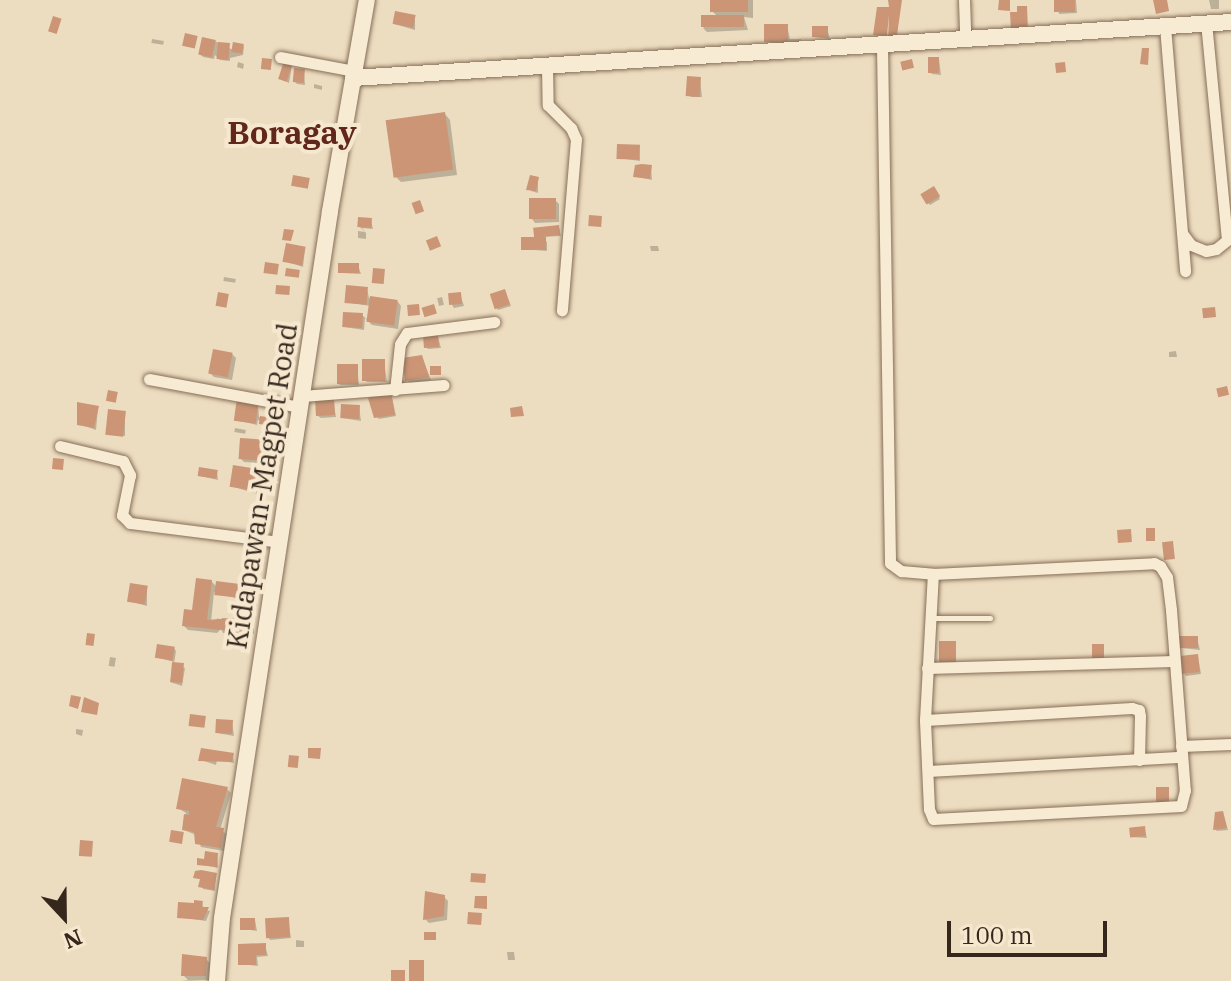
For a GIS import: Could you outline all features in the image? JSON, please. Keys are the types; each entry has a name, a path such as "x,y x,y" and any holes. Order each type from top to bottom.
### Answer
{"main road":[{"name":"Kidapawan-Magpet Road","path":"217,981 222,918 301,402 367,0"},
{"path":"354,74 547,66 1231,22"}],"street":[{"path":"964,0 965,38"},
{"path":"1182,233 1191,245 1206,251 1216,249 1227,240 1206,23"},
{"path":"1165,26 1185,271"},
{"path":"882,46 889,558 892,567 901,571 933,574 1154,563 1167,577 1185,798 1175,808 1057,812 937,821 930,815 925,720 933,574"},
{"path":"280,57 354,74"},
{"path":"547,66 548,105 571,128 576,139 562,310"},
{"path":"395,390 400,344 407,333 494,322"},
{"path":"149,379 301,402 444,385"},
{"path":"60,446 123,461 130,475 122,515 130,523 280,542"},
{"path":"927,668 1174,661"},
{"path":"925,720 1132,708 1139,710 1140,716 1139,760"},
{"path":"928,771 1139,760 1231,744"}],"lane":[{"path":"929,618 990,618"}],"building":[{"path":"710,0 748,0 748,12 710,12"},
{"path":"888,0 902,0 896,42 888,42 889,14 887,36 873,35 877,7 889,7"},
{"path":"999,0 1010,0 1010,11 998,10"},
{"path":"1054,0 1075,0 1075,12 1054,12"},
{"path":"1153,0 1167,0 1169,11 1156,14"},
{"path":"1017,6 1027,6 1028,31 1011,32 1010,12 1017,12"},
{"path":"395,11 416,15 413,28 393,24"},
{"path":"701,15 744,15 744,27 701,27"},
{"path":"53,16 62,19 57,34 48,31"},
{"path":"764,24 788,24 788,42 764,42"},
{"path":"812,26 828,26 828,37 812,37"},
{"path":"185,33 198,36 195,49 182,46"},
{"path":"202,37 216,40 212,58 198,55"},
{"path":"218,42 230,43 228,60 217,59"},
{"path":"233,42 244,44 242,54 231,52"},
{"path":"1142,48 1149,48 1148,65 1140,64"},
{"path":"928,57 939,57 939,73 928,73"},
{"path":"262,58 272,59 271,70 261,69"},
{"path":"912,59 914,68 902,70 900,62"},
{"path":"284,61 293,64 287,82 278,79"},
{"path":"1065,62 1066,72 1056,73 1055,63"},
{"path":"294,68 305,69 304,83 293,82"},
{"path":"687,76 701,77 700,97 686,96"},
{"path":"445,112 453,169 394,178 386,120"},
{"path":"617,144 640,145 639,160 616,159"},
{"path":"635,165 652,165 650,179 633,177"},
{"path":"293,175 310,178 308,189 291,186"},
{"path":"530,175 539,177 536,191 526,190"},
{"path":"934,186 940,196 926,205 920,194"},
{"path":"529,198 556,198 556,219 529,219"},
{"path":"420,200 424,211 416,214 412,203"},
{"path":"589,215 602,216 601,227 588,226"},
{"path":"358,217 372,218 371,228 357,227"},
{"path":"559,225 560,235 534,238 533,228"},
{"path":"284,229 294,230 291,241 282,240"},
{"path":"437,236 441,246 430,251 426,240"},
{"path":"521,237 546,237 546,250 521,250"},
{"path":"286,243 306,247 302,265 282,262"},
{"path":"265,262 279,264 277,275 263,273"},
{"path":"338,263 359,263 359,273 338,273"},
{"path":"286,268 300,270 299,278 285,276"},
{"path":"373,268 385,269 384,284 372,283"},
{"path":"276,285 290,286 289,295 275,294"},
{"path":"346,285 368,287 366,305 344,303"},
{"path":"505,289 510,304 495,309 490,294"},
{"path":"218,292 229,294 226,308 216,306"},
{"path":"461,292 462,304 449,305 448,293"},
{"path":"370,296 398,300 394,326 366,322"},
{"path":"419,304 420,315 408,316 407,305"},
{"path":"434,304 437,314 424,317 422,308"},
{"path":"1215,307 1216,317 1203,318 1202,308"},
{"path":"343,312 363,313 362,328 342,327"},
{"path":"438,334 439,347 424,348 423,335"},
{"path":"213,349 233,353 228,377 208,374"},
{"path":"422,355 429,377 405,381 402,358"},
{"path":"362,359 385,359 385,381 362,381"},
{"path":"337,364 358,364 358,384 337,384"},
{"path":"430,366 441,366 441,375 430,375"},
{"path":"1227,386 1229,395 1218,397 1216,388"},
{"path":"108,390 118,392 116,403 106,401"},
{"path":"391,391 395,415 374,418 368,398"},
{"path":"334,397 335,415 316,416 315,398"},
{"path":"237,398 259,401 256,424 234,421"},
{"path":"77,402 99,406 94,428 77,425"},
{"path":"341,404 360,405 359,419 340,418"},
{"path":"522,406 524,416 511,417 510,408"},
{"path":"108,409 126,411 123,437 105,435"},
{"path":"260,416 274,418 273,426 259,424"},
{"path":"240,438 272,440 270,461 239,459"},
{"path":"53,458 64,459 63,470 52,469"},
{"path":"233,465 257,469 253,490 230,487"},
{"path":"199,467 218,470 216,479 198,476"},
{"path":"1146,528 1155,528 1155,541 1146,541"},
{"path":"1131,529 1132,542 1118,543 1117,530"},
{"path":"1173,541 1175,559 1164,560 1162,542"},
{"path":"196,578 212,580 207,620 242,617 242,632 182,626 184,609 192,610"},
{"path":"216,581 240,584 238,598 214,595"},
{"path":"130,583 148,586 145,605 127,602"},
{"path":"87,633 95,634 93,646 86,645"},
{"path":"1178,636 1198,636 1198,648 1178,648"},
{"path":"939,641 956,641 956,662 939,662"},
{"path":"157,644 175,647 173,661 155,658"},
{"path":"1092,644 1104,644 1104,658 1092,658"},
{"path":"1198,654 1200,672 1182,674 1180,656"},
{"path":"172,662 184,663 182,683 170,682"},
{"path":"71,695 81,697 78,709 69,706"},
{"path":"84,697 99,703 97,715 81,712"},
{"path":"190,714 206,716 204,728 189,726"},
{"path":"216,719 233,720 232,734 215,733"},
{"path":"201,748 234,753 232,762 198,761"},
{"path":"308,748 321,748 320,759 308,758"},
{"path":"289,755 299,756 298,768 288,767"},
{"path":"182,778 228,787 216,827 224,828 221,848 195,844 194,832 182,830 184,814 189,815 189,811 176,809"},
{"path":"1156,787 1169,787 1169,803 1156,803"},
{"path":"1223,811 1227,828 1213,830 1215,812"},
{"path":"1145,826 1146,836 1130,838 1129,828"},
{"path":"171,830 184,832 182,844 169,842"},
{"path":"80,840 93,841 92,857 79,856"},
{"path":"205,851 218,853 217,867 197,865 197,858 204,859"},
{"path":"195,871 217,873 214,890 198,887 200,879 193,878"},
{"path":"471,873 486,874 485,883 470,882"},
{"path":"425,891 445,895 444,916 423,920"},
{"path":"475,896 487,896 487,909 474,908"},
{"path":"194,900 203,901 202,907 209,907 203,920 177,918 178,902 194,903"},
{"path":"468,912 482,913 481,925 467,924"},
{"path":"289,917 290,937 266,938 265,918"},
{"path":"240,918 255,918 255,930 240,930"},
{"path":"424,932 436,932 436,940 424,940"},
{"path":"266,943 266,955 256,955 256,965 238,965 238,944"},
{"path":"182,954 207,957 206,976 181,976"},
{"path":"409,960 424,960 424,981 409,981"},
{"path":"391,970 405,970 405,981 391,981"}],"district":[{"name":"Boragay","path":"292,132"}]}
